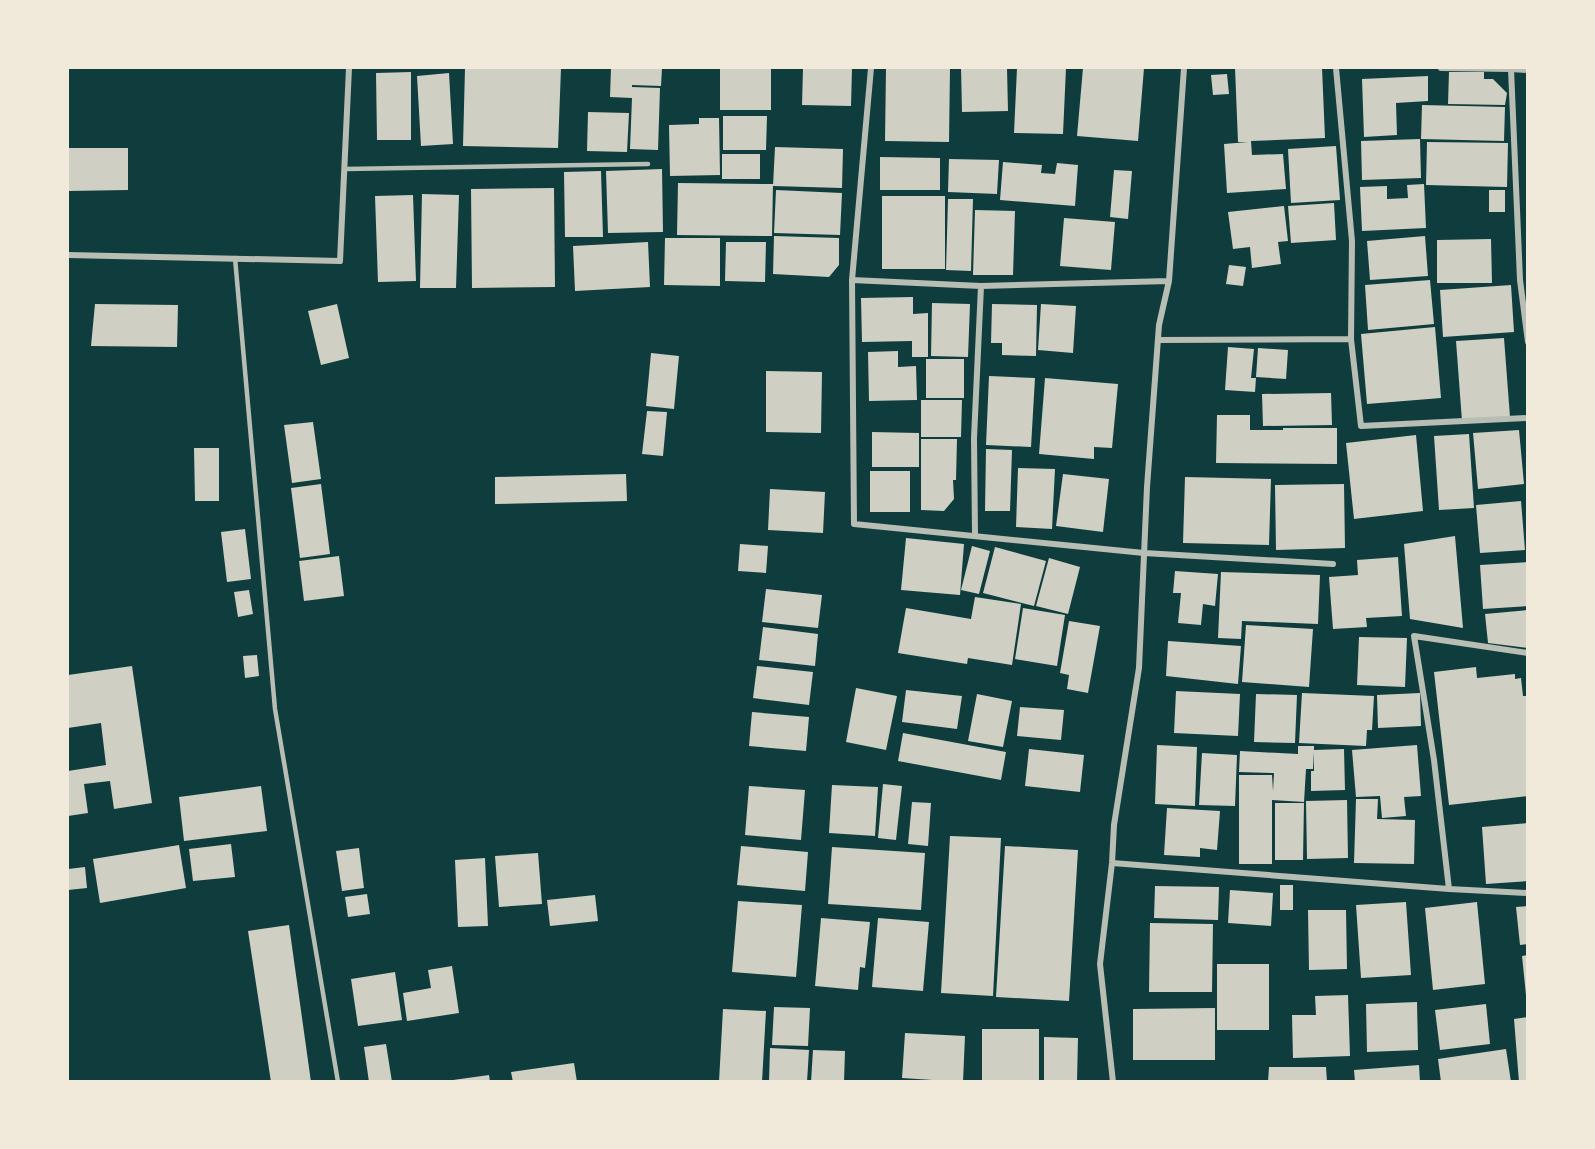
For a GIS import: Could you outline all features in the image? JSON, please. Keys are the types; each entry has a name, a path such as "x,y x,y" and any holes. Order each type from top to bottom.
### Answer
{"street":[{"path":"68,255 340,261 349,68"},
{"path":"871,68 852,280 854,524 1144,553 1333,564"},
{"path":"1113,1082 1100,964 1112,863 1114,825 1139,668 1147,487 1159,325 1169,281 1184,68"},
{"path":"1336,68 1352,241 1351,339 1361,426 1527,418"},
{"path":"1441,68 1527,70"},
{"path":"1511,69 1527,342"},
{"path":"852,280 981,286 1169,281"},
{"path":"975,535 974,438 981,286"},
{"path":"1158,340 1351,339"},
{"path":"1449,889 1434,760 1414,636 1527,653"},
{"path":"1112,863 1449,889 1527,892"}],"lane":[{"path":"345,170 648,164"},
{"path":"235,258 275,709 338,1082"}],"building":[{"path":"465,68 561,68 558,148 463,146"},
{"path":"611,68 662,68 661,86 632,85 632,87 660,88 658,150 630,149 632,98 610,97"},
{"path":"720,68 771,68 771,110 720,110"},
{"path":"803,68 852,68 851,106 802,105"},
{"path":"886,68 950,68 949,142 885,141"},
{"path":"961,68 1007,68 1008,111 962,112"},
{"path":"1017,68 1066,68 1063,134 1014,133"},
{"path":"1083,68 1144,68 1138,141 1077,136"},
{"path":"1235,68 1322,68 1325,138 1251,141 1252,155 1283,154 1286,189 1227,193 1224,144 1248,142 1238,142"},
{"path":"411,72 411,140 377,140 376,73"},
{"path":"1449,72 1484,72 1484,79 1493,79 1507,93 1505,105 1448,104"},
{"path":"449,73 453,144 421,146 417,76"},
{"path":"1227,74 1229,94 1213,95 1211,75"},
{"path":"1428,76 1428,101 1396,103 1397,135 1364,137 1362,79"},
{"path":"1422,105 1505,107 1504,141 1421,139"},
{"path":"588,112 629,113 627,152 587,151"},
{"path":"723,116 767,116 766,150 723,150"},
{"path":"699,118 719,118 720,175 670,176 669,125 699,124"},
{"path":"1420,139 1421,178 1362,180 1361,141"},
{"path":"1427,142 1508,143 1507,187 1426,185"},
{"path":"1336,146 1340,200 1291,203 1288,149"},
{"path":"775,147 843,149 842,188 773,186"},
{"path":"68,148 128,148 128,190 68,191"},
{"path":"722,154 760,154 760,179 722,179"},
{"path":"880,157 940,158 940,190 880,190"},
{"path":"949,159 999,160 997,194 948,192"},
{"path":"1003,162 1042,165 1041,173 1055,174 1057,163 1078,165 1075,206 1000,200"},
{"path":"662,169 663,232 608,233 606,171"},
{"path":"1114,170 1132,171 1128,219 1110,217"},
{"path":"601,171 603,237 565,237 564,172"},
{"path":"678,183 773,184 772,236 677,235"},
{"path":"1424,184 1426,228 1362,231 1360,187 1387,186 1387,199 1408,198 1407,185"},
{"path":"554,188 555,287 472,288 471,189"},
{"path":"776,190 842,193 840,235 774,233"},
{"path":"1489,190 1505,190 1505,212 1489,212"},
{"path":"422,194 459,195 456,288 420,288"},
{"path":"413,195 416,281 378,282 375,196"},
{"path":"882,196 945,196 945,269 882,269"},
{"path":"948,199 973,199 971,271 946,270"},
{"path":"1334,203 1336,240 1291,243 1288,206"},
{"path":"1284,206 1288,241 1278,242 1281,264 1252,268 1250,247 1233,249 1228,212"},
{"path":"975,210 1015,211 1013,275 973,275"},
{"path":"1064,218 1115,222 1111,270 1060,266"},
{"path":"774,236 839,238 839,265 829,277 773,274"},
{"path":"1425,236 1428,276 1370,280 1367,241"},
{"path":"665,238 720,238 720,286 664,285"},
{"path":"1491,239 1492,283 1437,283 1437,240"},
{"path":"648,242 650,287 575,291 573,246"},
{"path":"726,242 766,242 765,282 725,281"},
{"path":"1229,265 1246,267 1243,286 1226,284"},
{"path":"1430,280 1434,324 1368,330 1365,285"},
{"path":"1511,285 1514,332 1443,337 1440,290"},
{"path":"913,297 913,314 928,313 928,357 912,357 912,341 862,342 861,298"},
{"path":"932,303 970,304 968,357 931,356"},
{"path":"95,304 178,305 177,347 91,346"},
{"path":"337,304 349,358 321,365 308,311"},
{"path":"992,304 1037,305 1036,356 1002,355 1002,343 991,343"},
{"path":"1041,304 1076,306 1073,353 1038,350"},
{"path":"1435,327 1441,398 1367,404 1361,334"},
{"path":"1504,338 1510,417 1462,421 1456,341"},
{"path":"1228,347 1254,349 1251,378 1256,378 1255,392 1225,390"},
{"path":"1258,348 1288,350 1286,379 1256,377"},
{"path":"898,351 898,367 916,366 917,400 869,401 868,352"},
{"path":"651,353 679,356 674,409 646,406"},
{"path":"926,359 964,359 964,398 926,398"},
{"path":"766,371 822,372 821,433 766,432"},
{"path":"989,376 1035,378 1031,447 986,445"},
{"path":"1045,378 1118,384 1112,448 1094,447 1094,459 1039,454"},
{"path":"1331,393 1332,425 1263,426 1262,394"},
{"path":"921,400 962,400 961,437 921,437"},
{"path":"647,411 667,412 663,456 642,454"},
{"path":"1217,415 1250,415 1250,430 1337,428 1337,464 1216,463"},
{"path":"313,422 321,479 292,483 284,425"},
{"path":"1519,430 1524,484 1478,489 1473,433"},
{"path":"872,432 919,433 919,467 872,467"},
{"path":"1469,434 1474,508 1439,510 1434,436"},
{"path":"1416,435 1423,511 1354,519 1346,443"},
{"path":"921,439 957,439 956,480 953,480 954,499 944,511 921,510"},
{"path":"194,448 219,448 219,501 195,501"},
{"path":"986,449 1012,450 1010,511 985,511"},
{"path":"1018,468 1055,469 1052,529 1016,527"},
{"path":"870,471 910,471 910,512 870,512"},
{"path":"626,474 627,501 495,504 495,477"},
{"path":"1063,474 1109,479 1103,532 1056,526"},
{"path":"1185,477 1271,479 1269,545 1183,543"},
{"path":"321,484 330,554 300,558 291,488"},
{"path":"1344,484 1345,548 1276,550 1275,485"},
{"path":"770,489 825,492 823,533 768,530"},
{"path":"1521,501 1525,550 1480,553 1476,505"},
{"path":"245,529 251,579 227,582 221,532"},
{"path":"1455,536 1463,628 1410,619 1404,544"},
{"path":"906,538 964,544 960,595 901,590"},
{"path":"740,544 768,546 766,573 738,571"},
{"path":"972,546 990,551 979,594 961,590"},
{"path":"995,547 1046,561 1034,606 983,593"},
{"path":"339,556 344,596 304,601 299,561"},
{"path":"1398,557 1402,616 1366,618 1367,627 1333,629 1329,577 1358,575 1357,560"},
{"path":"1049,558 1080,567 1068,614 1036,606"},
{"path":"1528,562 1528,606 1483,609 1480,565"},
{"path":"1175,571 1218,574 1215,606 1203,604 1201,625 1178,623 1181,593 1173,593"},
{"path":"1221,572 1320,575 1318,624 1242,621 1241,639 1218,638"},
{"path":"766,589 822,595 818,628 762,622"},
{"path":"249,590 253,614 238,617 234,592"},
{"path":"975,597 1021,604 1012,665 968,658 967,664 898,653 906,608 971,619"},
{"path":"1023,608 1065,615 1057,666 1015,659"},
{"path":"1528,610 1528,648 1488,643 1485,614"},
{"path":"1069,621 1100,626 1088,693 1067,689 1069,675 1060,673"},
{"path":"1246,625 1313,629 1309,687 1242,682"},
{"path":"763,627 818,634 815,666 759,660"},
{"path":"1359,637 1407,638 1405,687 1357,685"},
{"path":"1168,641 1241,646 1238,684 1166,676"},
{"path":"257,655 259,676 245,678 243,656"},
{"path":"132,666 152,803 114,809 110,781 84,784 88,813 68,816 68,771 106,765 101,723 68,728 68,675"},
{"path":"757,666 813,672 809,705 753,698"},
{"path":"1476,667 1477,678 1515,674 1515,679 1521,678 1523,696 1528,696 1528,796 1449,805 1434,672"},
{"path":"856,688 897,696 886,750 846,742"},
{"path":"906,690 962,696 957,729 902,722"},
{"path":"1176,691 1240,694 1238,736 1174,733"},
{"path":"1302,693 1374,696 1372,730 1367,730 1366,746 1299,743"},
{"path":"1420,693 1421,726 1378,728 1377,695"},
{"path":"977,694 1012,701 1003,747 968,741"},
{"path":"1256,694 1297,695 1295,743 1254,742"},
{"path":"1020,707 1064,710 1061,740 1017,736"},
{"path":"752,712 809,717 806,751 749,746"},
{"path":"903,733 1006,752 1001,780 898,761"},
{"path":"1157,745 1197,747 1195,806 1155,804"},
{"path":"1417,745 1421,796 1404,797 1406,816 1382,818 1380,796 1356,797 1352,750"},
{"path":"1298,746 1314,746 1314,750 1344,749 1345,790 1311,791 1311,771 1314,771 1314,752 1313,769 1306,769 1304,802 1272,800 1272,864 1239,864 1239,775 1272,775 1273,791 1274,773 1239,772 1240,751 1298,754"},
{"path":"1029,749 1084,755 1080,792 1025,786"},
{"path":"1202,753 1237,755 1235,806 1199,805"},
{"path":"883,784 902,786 896,840 878,838"},
{"path":"832,785 878,787 875,836 829,833"},
{"path":"261,786 267,831 184,841 179,797"},
{"path":"749,786 805,790 801,840 745,835"},
{"path":"1356,799 1378,799 1377,819 1415,820 1414,864 1354,863"},
{"path":"1347,800 1348,858 1307,859 1306,801"},
{"path":"912,802 931,803 928,846 908,844"},
{"path":"1275,803 1304,803 1303,860 1275,860"},
{"path":"1167,808 1220,811 1217,850 1200,848 1200,857 1164,855"},
{"path":"1528,823 1528,881 1486,884 1482,827"},
{"path":"950,836 1001,838 993,996 941,993"},
{"path":"231,844 235,877 193,881 189,849"},
{"path":"179,845 186,888 100,903 93,859"},
{"path":"741,846 808,852 805,891 737,885"},
{"path":"1005,846 1078,850 1069,1001 996,997"},
{"path":"832,847 925,853 921,910 828,904"},
{"path":"359,848 364,888 342,891 336,851"},
{"path":"538,853 542,904 499,907 495,856"},
{"path":"485,858 488,926 458,927 455,860"},
{"path":"85,867 87,888 68,890 68,869"},
{"path":"1280,885 1293,885 1293,910 1280,910"},
{"path":"1155,886 1219,887 1218,920 1154,918"},
{"path":"1230,890 1273,893 1271,926 1228,923"},
{"path":"367,894 370,914 348,917 345,897"},
{"path":"595,895 598,921 550,926 547,900"},
{"path":"738,901 802,905 796,977 732,972"},
{"path":"1406,902 1411,975 1361,978 1356,905"},
{"path":"1477,902 1485,984 1433,990 1425,908"},
{"path":"1528,906 1528,944 1520,945 1516,907"},
{"path":"1308,910 1346,910 1347,969 1309,970"},
{"path":"821,918 870,922 865,968 860,967 858,990 815,986"},
{"path":"878,918 929,922 923,991 872,987"},
{"path":"1150,923 1213,924 1212,992 1149,992"},
{"path":"289,925 311,1082 271,1082 248,931"},
{"path":"1528,955 1528,995 1526,995 1522,956"},
{"path":"1217,964 1269,964 1269,1030 1217,1030"},
{"path":"452,966 459,1013 407,1021 403,993 431,988 428,970"},
{"path":"395,972 402,1020 358,1026 351,979"},
{"path":"1348,995 1350,1056 1293,1058 1292,1015 1316,1015 1315,996"},
{"path":"1417,1002 1418,1050 1367,1052 1366,1004"},
{"path":"1486,1004 1490,1044 1440,1050 1435,1010"},
{"path":"774,1007 810,1008 808,1046 772,1045"},
{"path":"1215,1008 1215,1060 1133,1060 1133,1009"},
{"path":"723,1009 766,1011 762,1082 719,1082"},
{"path":"1528,1017 1528,1082 1519,1082 1514,1019"},
{"path":"982,1029 1039,1029 1039,1082 982,1082"},
{"path":"905,1033 965,1036 963,1082 902,1078"},
{"path":"1044,1037 1078,1038 1077,1082 1044,1082"},
{"path":"386,1044 392,1082 369,1082 364,1047"},
{"path":"770,1048 809,1050 807,1082 769,1082"},
{"path":"1506,1049 1511,1082 1441,1082 1438,1059"},
{"path":"813,1050 845,1051 844,1082 811,1082"},
{"path":"574,1063 577,1082 513,1082 511,1072"},
{"path":"1419,1065 1420,1082 1355,1082 1354,1070"},
{"path":"1269,1067 1326,1067 1327,1082 1268,1082"},
{"path":"489,1075 490,1082 453,1082 453,1080"}]}
